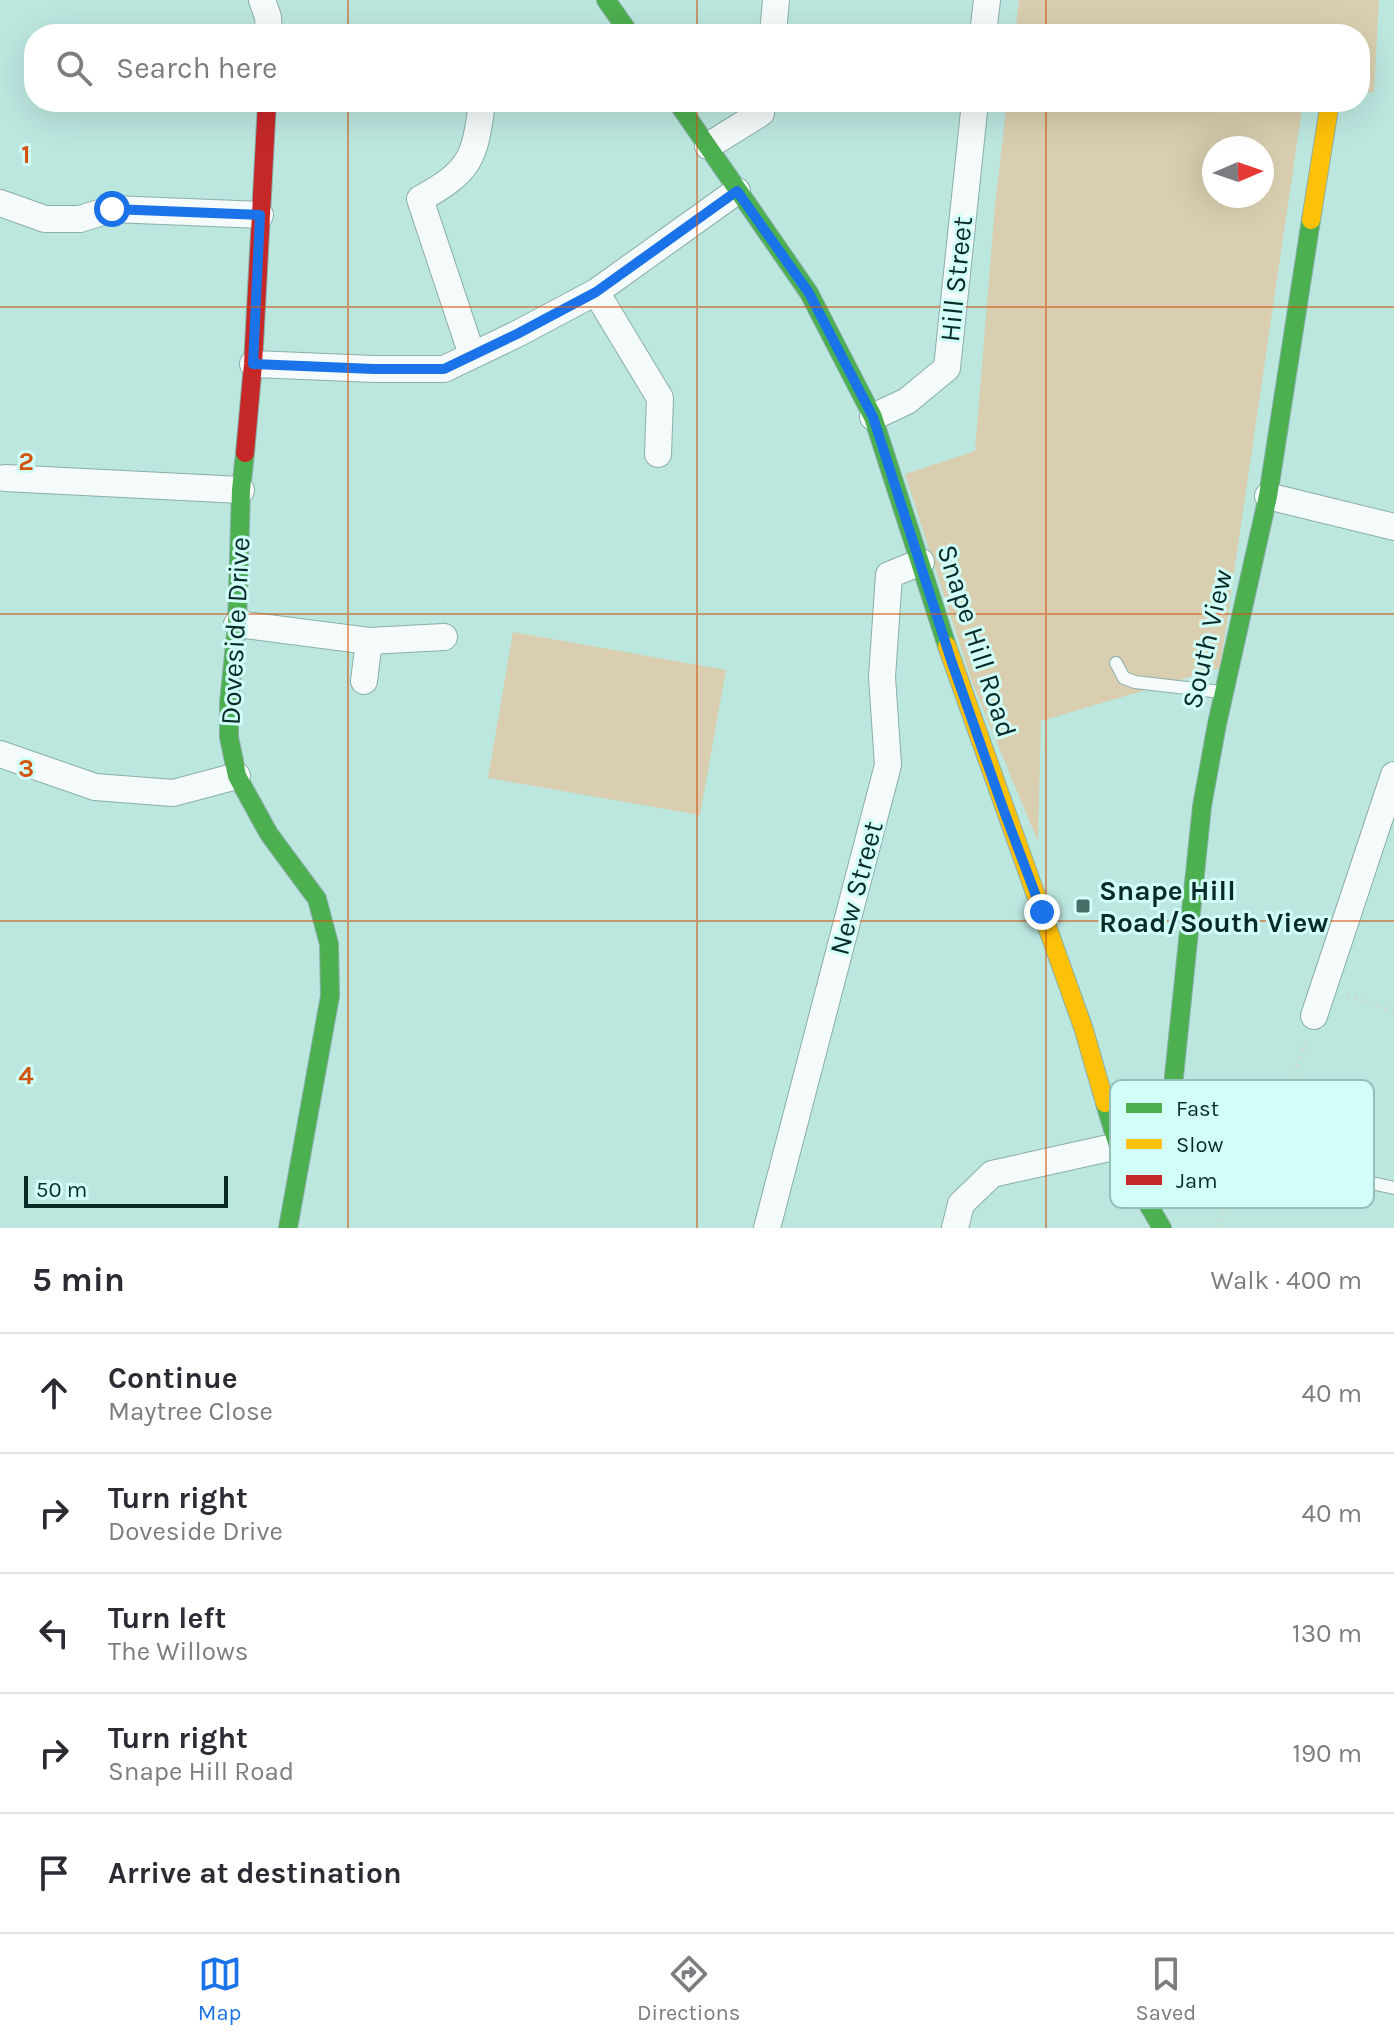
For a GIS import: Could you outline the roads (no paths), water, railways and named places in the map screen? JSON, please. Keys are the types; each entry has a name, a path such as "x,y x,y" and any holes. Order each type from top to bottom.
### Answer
{"street":[{"path":"262,0 268,24"},
{"path":"606,0 623,24"},
{"path":"984,24 987,0"},
{"name":"Doveside Drive","path":"266,112 253,364 241,490 237,624 229,703 229,737 237,776 269,834 317,899 329,944 330,996 288,1228"},
{"path":"472,355 420,199 454,179 468,162 477,140 481,112"},
{"name":"Snape Hill Road","path":"684,112 809,293 873,417 951,660 1084,1030 1110,1119"},
{"path":"708,146 761,112"},
{"name":"Hill Street","path":"873,417 907,401 947,368 974,112"},
{"name":"South View","path":"1174,1080 1202,806 1268,496 1328,112"},
{"path":"253,364 444,369 596,292 737,191"},
{"path":"0,203 45,219 80,219 112,209 260,215"},
{"path":"596,292 660,398 658,454"},
{"path":"5,478 241,490"},
{"path":"1268,496 1394,527"},
{"name":"New Street","path":"767,1228 888,765 882,677 889,575 921,562"},
{"path":"237,624 369,641 444,637"},
{"path":"364,681 369,641"},
{"path":"0,754 95,787 173,793 237,776"},
{"path":"1314,1016 1394,775"},
{"path":"955,1228 961,1204 992,1174 1110,1148"},
{"name":"Snape Hill Road","path":"1150,1208 1162,1228"}],"lane":[{"path":"1116,663 1124,678 1135,682 1224,692"},
{"path":"1374,1184 1394,1188"}],"place":[{"name":"Snape Hill Road/South View","path":"1083,906"}]}
